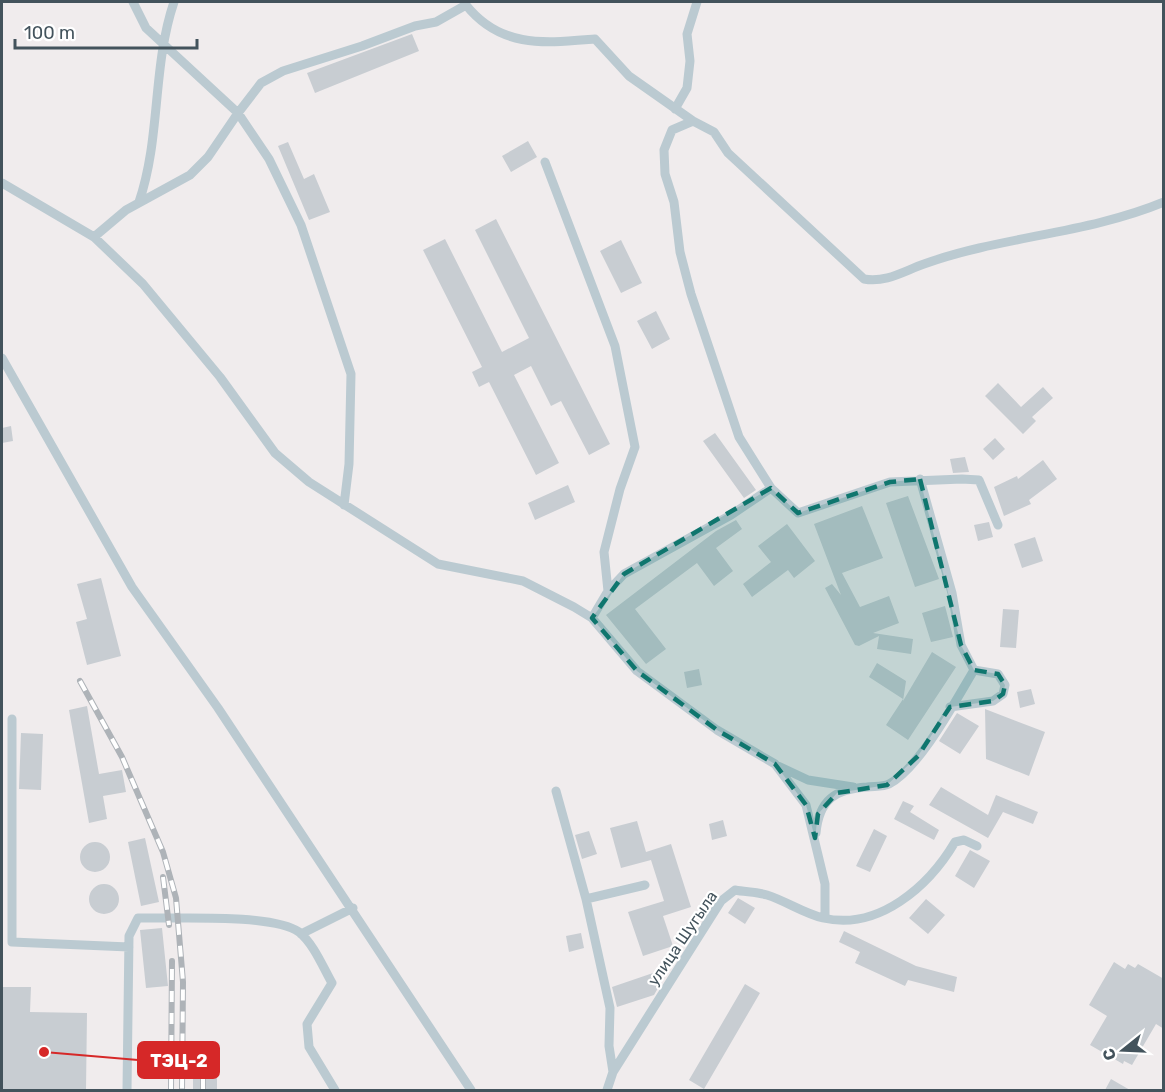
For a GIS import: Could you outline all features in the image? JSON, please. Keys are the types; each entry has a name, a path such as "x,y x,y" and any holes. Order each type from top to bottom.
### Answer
{"street":[{"path":"133,2 146,27 238,112 269,159 301,225 351,374 349,464 344,505"},
{"path":"139,202 148,175 162,41 174,2"},
{"path":"675,109 687,88 690,61 687,34 697,2"},
{"path":"94,237 139,202 190,175 208,157 238,112 261,83 283,71 362,46 415,26 436,22 466,3 476,18 530,43 595,39 629,76 693,121 714,132 728,153 864,279 877,282 953,256 1121,216 1164,202"},
{"path":"693,121 672,130 664,150 665,174 674,202 680,252 739,437 771,488 798,513 890,482 920,479 979,480 998,525"},
{"path":"545,162 615,346 635,447 620,489 604,552 608,591"},
{"path":"2,183 94,237 143,284 220,377 275,453 309,482 438,564 523,581 592,618 637,671 717,730 775,764 808,780 856,787 887,785 902,776 974,670"},
{"path":"2,358 132,587 218,708 353,908 471,1090"},
{"path":"920,479 952,593 961,645 974,670"},
{"path":"592,618 608,591 624,574 681,544 771,488"},
{"path":"950,708 993,701 1003,694 1005,685 998,674 974,670"},
{"path":"12,719 12,942 129,947"},
{"path":"775,764 806,805 825,884 825,918"},
{"path":"815,838 818,814 827,801 837,793 856,787"},
{"path":"556,791 586,899 610,1008 609,1046 614,1072"},
{"name":"улица Шугыла","path":"607,1090 614,1072 715,911 735,890 766,895 825,918 864,918 887,910 942,864 955,842 964,840 977,846"},
{"path":"586,899 645,885"},
{"path":"301,934 353,908"},
{"path":"127,1090 129,936 138,918 257,921 285,924 301,934 332,982 308,1024 309,1047 334,1090"}],"highlighted area":[{"path":"920,479 961,645 974,670 998,674 1005,685 1003,694 993,701 950,707 918,756 887,785 837,793 818,814 815,838 806,805 775,764 717,730 637,671 592,618 624,574 771,488 798,513 890,482"}],"building":[{"path":"412,34 419,51 315,93 307,73"},
{"path":"528,141 537,157 511,172 502,156"},
{"path":"288,142 304,179 314,174 330,212 309,220 278,146"},
{"path":"496,219 610,444 589,455 561,401 551,406 531,366 514,375 559,463 536,475 489,382 479,387 472,372 482,367 423,250 445,239 502,352 529,338 475,230"},
{"path":"621,240 642,283 621,293 600,251"},
{"path":"656,311 670,339 652,349 637,321"},
{"path":"998,383 1021,407 1043,387 1053,398 1032,417 1036,421 1023,434 985,396"},
{"path":"11,426 13,441 2,443 2,428"},
{"path":"715,433 756,490 744,498 703,441"},
{"path":"995,438 1005,449 993,460 983,449"},
{"path":"965,457 969,472 953,473 950,459"},
{"path":"1043,460 1057,479 1029,500 1031,504 1004,516 994,487 1017,476 1018,479"},
{"path":"568,485 575,502 535,520 528,503"},
{"path":"908,496 939,579 915,587 886,503"},
{"path":"862,506 883,558 842,573 860,607 889,596 899,623 873,633 913,639 911,654 877,649 879,636 859,646 855,645 825,588 832,584 841,595 814,524"},
{"path":"736,520 742,529 716,548 733,571 714,586 697,563 635,609 666,649 646,664 606,615 716,531"},
{"path":"989,522 993,537 978,541 974,525"},
{"path":"787,524 815,561 794,578 788,570 752,597 743,584 771,562 758,546"},
{"path":"1035,537 1043,561 1022,568 1014,544"},
{"path":"101,578 121,656 87,665 76,622 87,619 77,584"},
{"path":"945,606 953,637 931,642 922,613"},
{"path":"1003,609 1019,610 1016,648 1000,647"},
{"path":"932,652 956,667 908,740 886,725 903,699 869,677 877,663 906,681 903,701"},
{"path":"699,669 702,685 687,688 684,672"},
{"path":"1031,689 1035,704 1020,708 1017,692"},
{"path":"87,706 99,774 122,770 126,792 103,796 107,819 89,823 69,710"},
{"path":"985,709 1045,732 1029,776 986,759"},
{"path":"957,713 979,726 960,754 939,741"},
{"path":"21,733 43,734 41,790 19,789"},
{"path":"941,787 988,815 996,795 1038,812 1033,824 1003,812 988,838 929,805"},
{"path":"903,801 914,806 910,812 939,830 934,840 894,819"},
{"path":"723,820 727,836 712,840 709,824"},
{"path":"637,821 646,852 671,844 691,907 663,916 673,946 643,956 628,912 664,901 651,860 621,868 610,828"},
{"path":"874,829 887,836 870,872 856,866"},
{"path":"589,831 597,854 582,859 575,835"},
{"path":"145,838 159,902 141,906 128,842"},
{"path":"95,842 106,846 110,857 106,868 95,872 84,868 80,857 84,846"},
{"path":"970,850 990,861 974,888 955,876"},
{"path":"104,884 115,888 119,899 115,910 104,914 93,910 89,899 93,888"},
{"path":"738,898 755,908 745,924 728,913"},
{"path":"926,899 945,915 928,934 909,918"},
{"path":"162,928 168,986 146,988 140,930"},
{"path":"844,931 916,966 957,977 954,992 908,980 905,986 855,963 860,952 839,942"},
{"path":"581,933 584,948 569,952 566,936"},
{"path":"1114,962 1125,969 1128,964 1135,968 1138,964 1164,979 1164,1029 1156,1024 1132,1065 1124,1061 1123,1064 1090,1045 1107,1016 1089,1005"},
{"path":"653,973 658,988 654,995 617,1007 612,987"},
{"path":"745,984 760,993 704,1089 689,1080"},
{"path":"2,987 31,987 30,1012 87,1013 86,1090 2,1090"},
{"path":"193,1046 217,1046 217,1090 193,1090"},
{"path":"1111,1079 1130,1090 1105,1090"}],"railway":[{"path":"80,681 122,757 163,852 176,898 183,982 182,1090"},
{"path":"163,877 169,925"},
{"path":"171,1090 172,961"},
{"path":"203,1051 203,1090"}],"place":[{"name":"ТЭЦ-2","path":"44,1052"}]}
